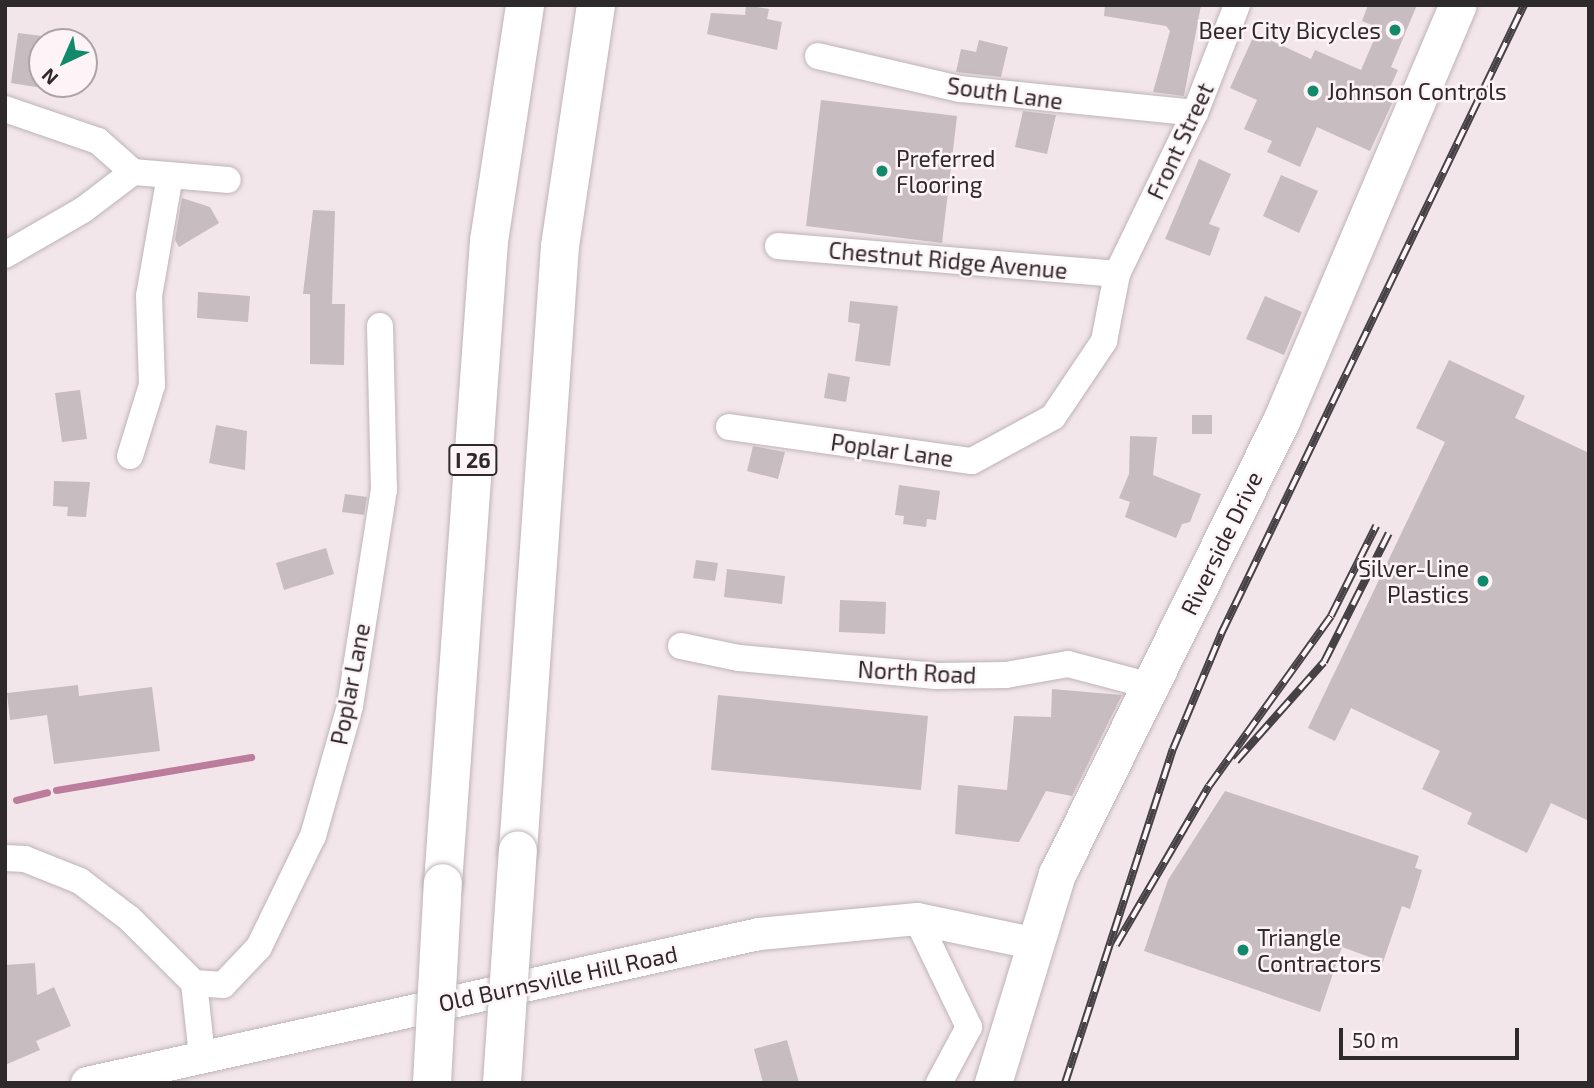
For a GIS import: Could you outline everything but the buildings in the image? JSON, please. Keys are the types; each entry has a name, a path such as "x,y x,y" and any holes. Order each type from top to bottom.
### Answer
{"highway":[{"path":"502,1083 559,246 594,18"},
{"name":"I 26","path":"432,1083 443,883 489,241 521,22"}],"main road":[{"name":"Riverside Drive","path":"993,1083 1032,943 1057,874 1281,421 1458,5"}],"street":[{"name":"Front Street","path":"1117,274 1195,113 1237,5"},
{"name":"South Lane","path":"818,56 960,89 1195,113"},
{"path":"5,109 98,141 133,172 228,180"},
{"path":"5,255 83,210 133,172"},
{"path":"130,456 152,385 149,296 170,176"},
{"name":"Chestnut Ridge Avenue","path":"778,246 1117,274"},
{"name":"Poplar Lane","path":"729,427 972,461 1053,417 1104,341 1117,274"},
{"name":"Poplar Lane","path":"194,983 223,985 259,947 313,836 339,745 384,490 380,326"},
{"name":"North Road","path":"681,646 738,658 936,676 1006,675 1068,664 1151,686"},
{"path":"5,858 25,859 80,881 129,918 194,983 202,1056"},
{"path":"917,919 969,1027 939,1083"},
{"name":"Old Burnsville Hill Road","path":"87,1083 759,934 917,919 1032,943"}],"waterway":[{"path":"56,790 251,757"},
{"path":"16,800 47,792"}],"railway":[{"path":"1065,1083 1173,749 1221,634 1524,5"},
{"path":"1116,945 1209,786 1331,616 1376,526"},
{"path":"1236,761 1324,662 1389,533"}],"place":[{"name":"Beer City Bicycles","path":"1395,30"},
{"name":"Johnson Controls","path":"1313,91"},
{"name":"Preferred Flooring","path":"882,171"},
{"name":"Silver-Line Plastics","path":"1483,581"},
{"name":"Triangle Contractors","path":"1243,950"}]}
